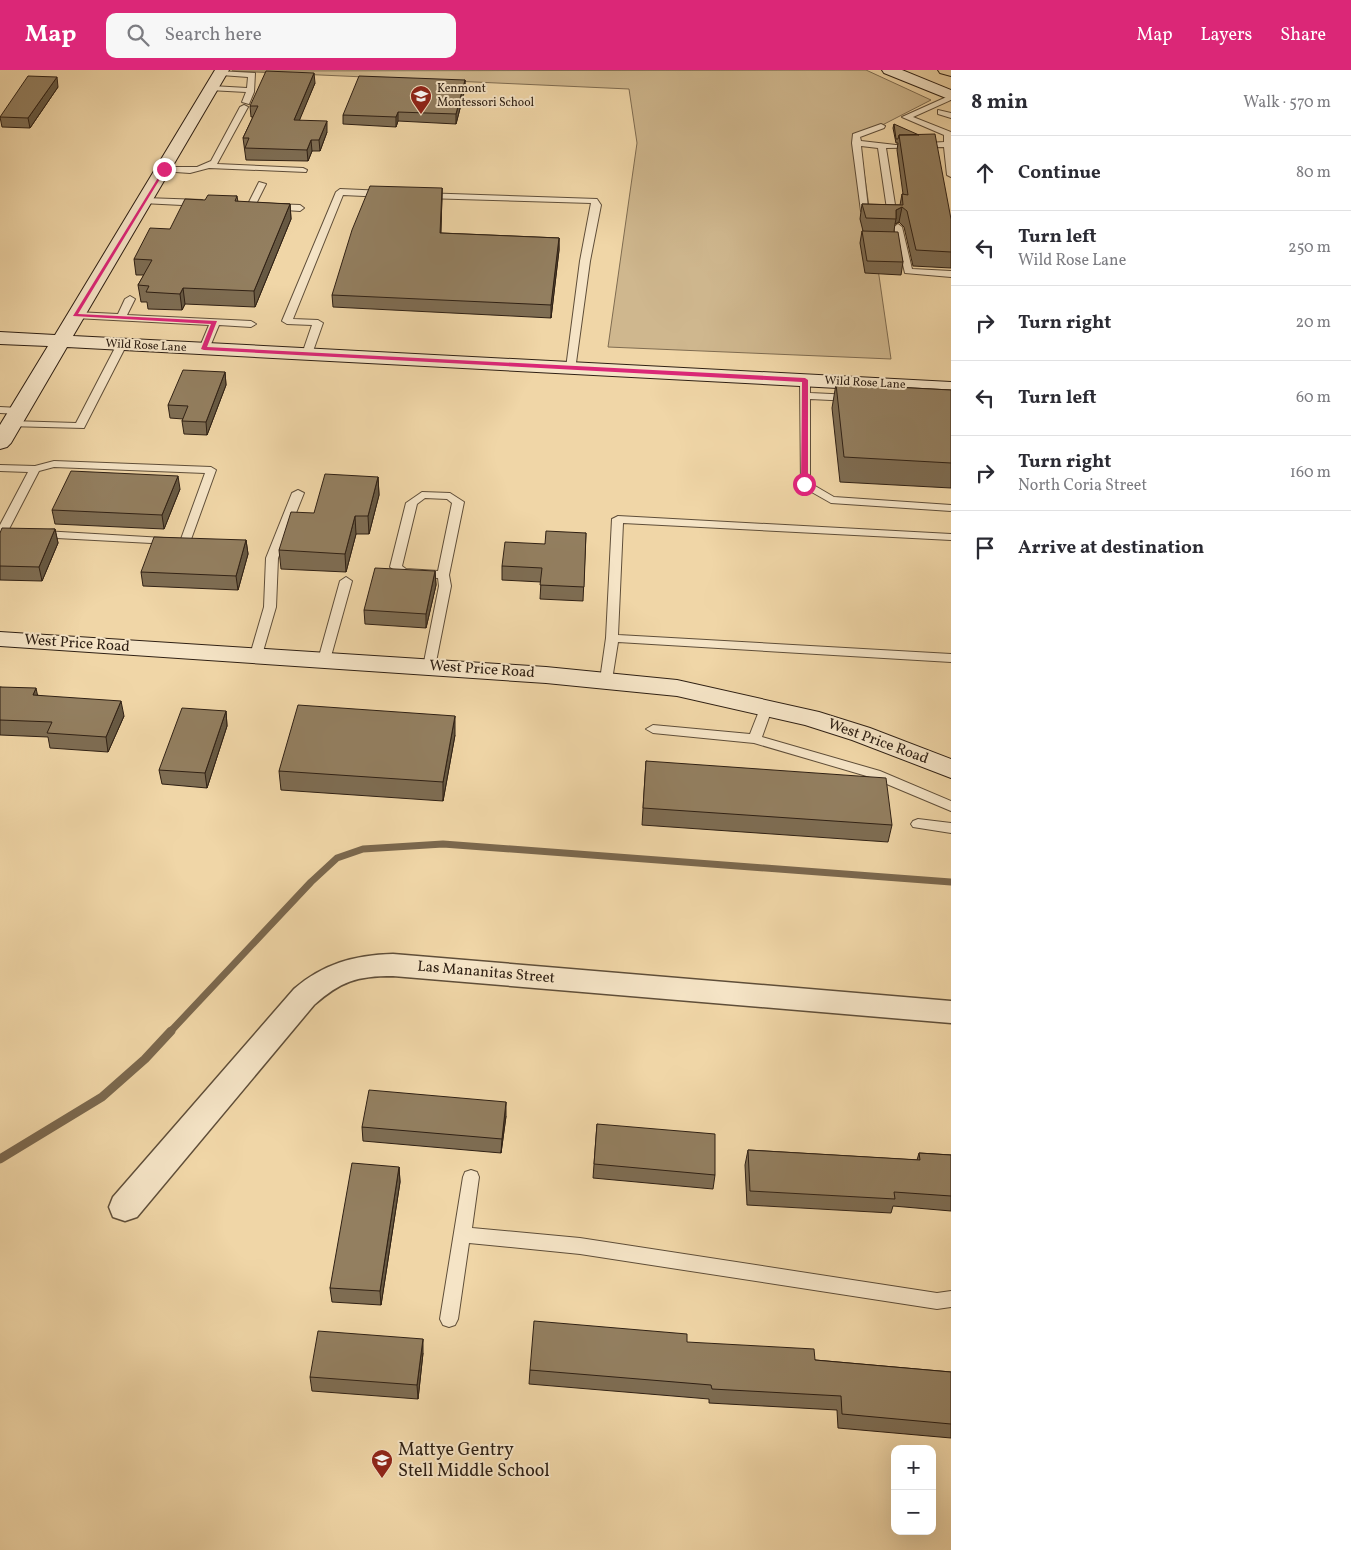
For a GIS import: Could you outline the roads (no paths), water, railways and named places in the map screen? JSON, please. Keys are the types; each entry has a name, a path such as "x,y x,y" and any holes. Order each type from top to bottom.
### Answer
{"highway":[{"path":"945,70 951,72"}],"street":[{"path":"889,70 951,96"},
{"path":"0,443 10,415 59,341 219,77"},
{"name":"Wild Rose Lane","path":"0,338 571,368 805,388 951,388"},
{"name":"West Price Road","path":"0,639 429,666 606,680 677,688 767,706 861,734 951,769"},
{"name":"Las Mananitas Street","path":"126,1207 304,996 322,980 342,970 367,966 393,966 951,1012"}],"lane":[{"path":"164,169 184,171 207,168 214,162 245,104 250,90 252,75 219,77"},
{"path":"219,77 250,90"},
{"path":"951,96 906,117 949,135 951,176"},
{"path":"941,112 951,116"},
{"path":"881,126 856,136 864,209 876,213 892,210 885,158 881,145"},
{"path":"856,143 949,148"},
{"path":"210,166 303,170"},
{"path":"251,206 262,184"},
{"path":"307,354 318,323 287,321 340,192 399,194"},
{"path":"418,195 594,201 597,204 585,261 571,368"},
{"path":"145,201 212,204"},
{"path":"241,205 300,208"},
{"path":"898,227 895,239 908,272 951,274"},
{"path":"120,318 130,299"},
{"path":"75,315 251,324"},
{"path":"204,349 215,322"},
{"path":"10,415 80,426 122,344"},
{"path":"864,398 805,388 804,484 831,500 951,508"},
{"path":"0,468 35,469 54,464 211,470 185,543 1,532 35,469"},
{"path":"256,655 270,607 272,558 298,493"},
{"path":"429,666 445,586 443,575 458,502 450,496 422,494 412,503 396,567 403,572 443,575"},
{"path":"606,680 612,638 618,519 951,537"},
{"path":"324,660 346,581"},
{"path":"612,638 951,658"},
{"path":"755,739 767,706"},
{"path":"653,729 755,739 875,774 951,806"},
{"path":"918,824 951,828"},
{"path":"449,1320 471,1177"},
{"path":"462,1235 580,1246 937,1301 951,1299"}],"waterway":[{"path":"170,1032 311,882 337,858 363,849 443,844 951,882"},
{"path":"0,1159 102,1097 145,1059 171,1031"}],"place":[{"name":"Kenmont Montessori School","path":"421,115"},
{"name":"Mattye Gentry Stell Middle School","path":"382,1479"}]}
